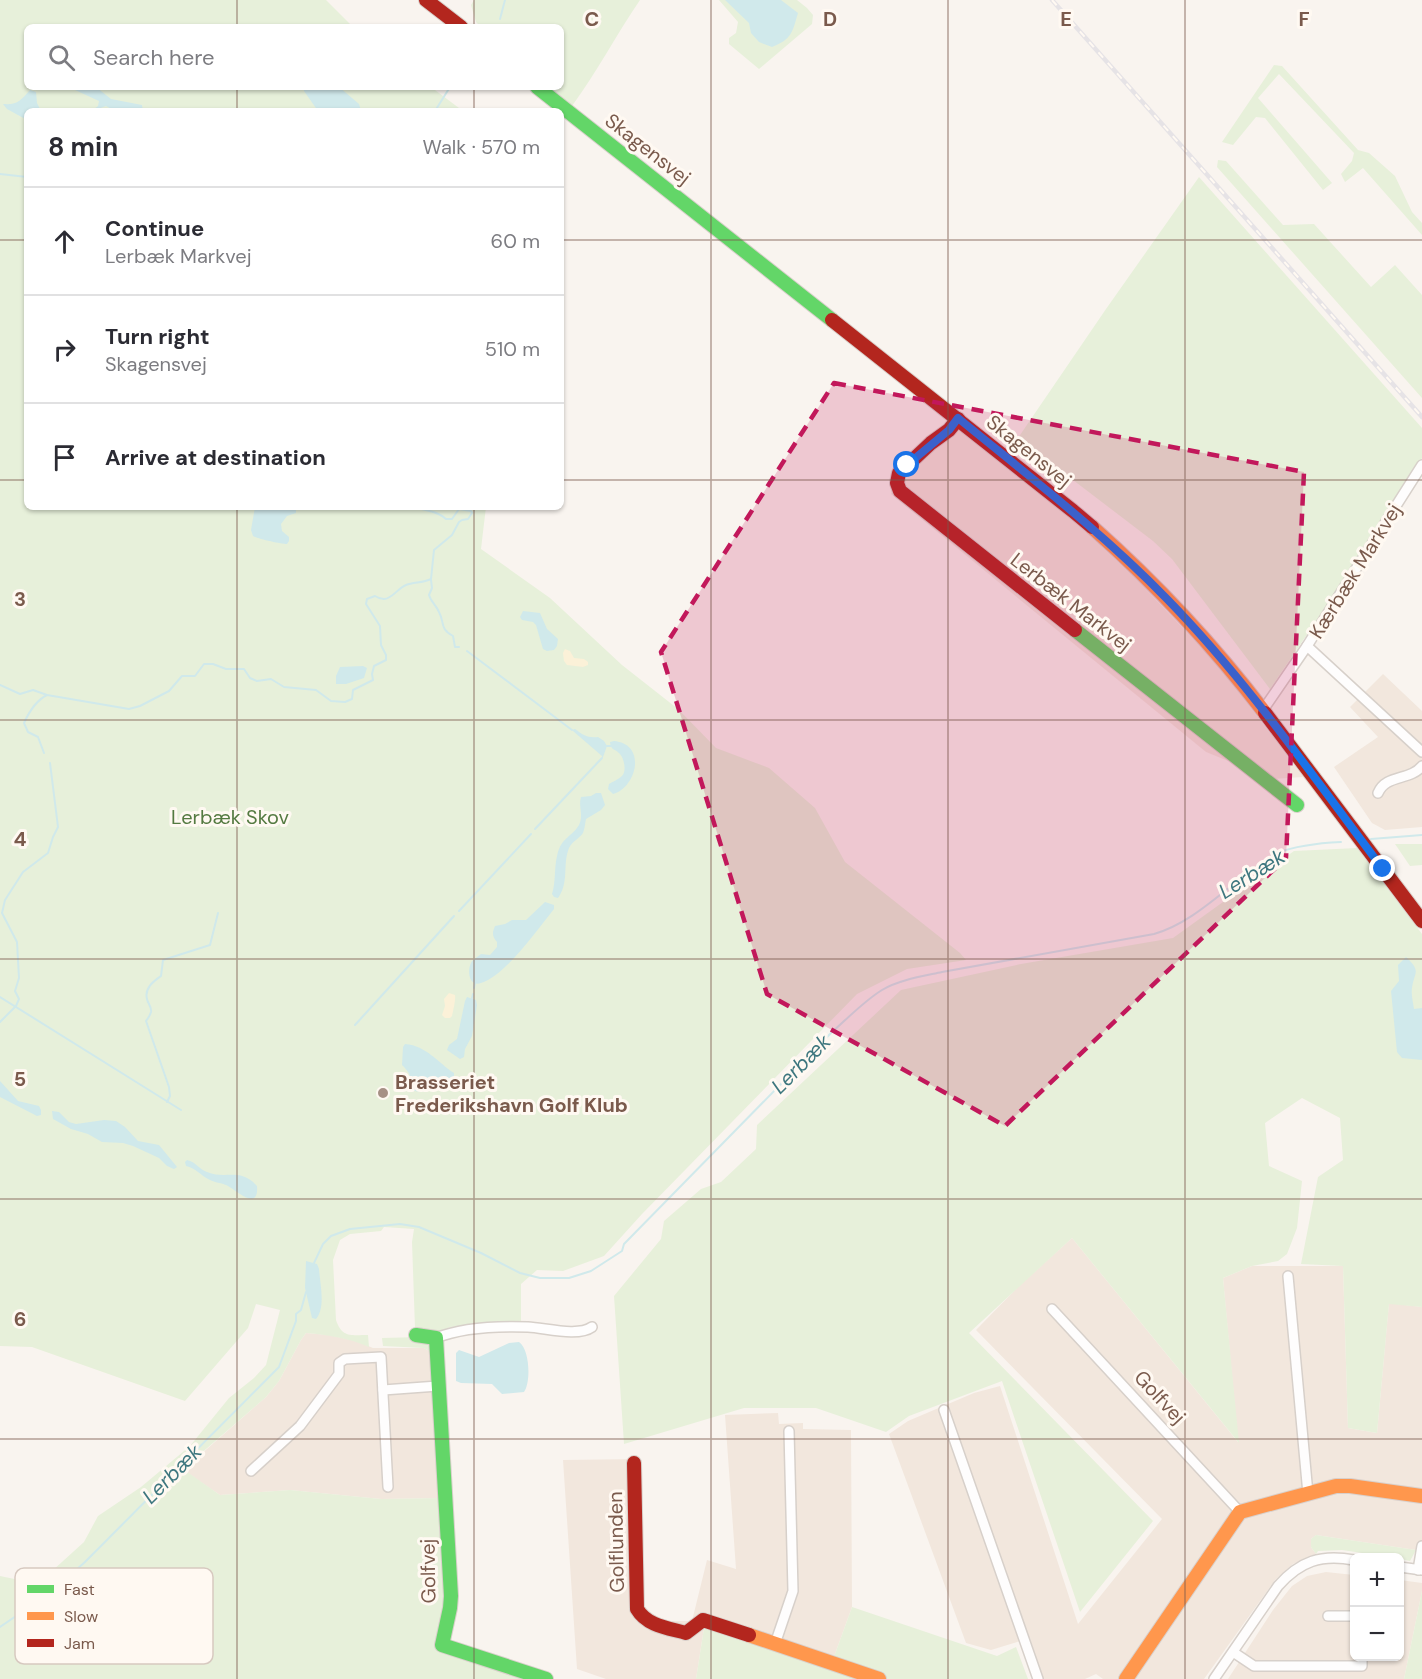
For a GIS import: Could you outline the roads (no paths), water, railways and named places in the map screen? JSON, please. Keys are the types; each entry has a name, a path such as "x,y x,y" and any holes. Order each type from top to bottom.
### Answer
{"street":[{"path":"426,0 457,24"},
{"name":"Skagensvej","path":"541,90 564,108"},
{"name":"Skagensvej","path":"564,108 958,418 1116,549 1168,600 1226,664 1422,921"},
{"name":"Lerbæk Markvej","path":"958,418 949,430 931,443 899,473 897,483 900,491 1298,805"},
{"name":"Kærbæk Markvej","path":"1263,710 1307,646 1422,465"},
{"name":"Kærbæk Markvej","path":"1307,646 1422,752"},
{"path":"1378,793 1380,788 1392,779 1413,774 1422,766"},
{"path":"1288,1276 1308,1494"},
{"name":"Golfvej","path":"1052,1309 1240,1512"},
{"path":"416,1335 435,1338 471,1329 526,1327 585,1332 592,1327"},
{"name":"Golfvej","path":"435,1338 451,1596 442,1645 546,1679"},
{"path":"251,1471 300,1426 339,1374 339,1363 345,1359 381,1357 388,1487"},
{"path":"383,1390 438,1386"},
{"path":"944,1410 1038,1679"},
{"path":"775,1644 792,1591 789,1431"},
{"name":"Golflunden","path":"634,1463 637,1609 640,1617 686,1633 703,1620 879,1679"},
{"path":"1126,1679 1240,1512 1336,1486 1422,1496"},
{"path":"1404,1568 1420,1570 1422,1546"},
{"path":"1214,1679 1288,1575 1317,1559 1350,1560"},
{"path":"1328,1616 1350,1616"},
{"path":"1233,1652 1254,1666 1362,1666 1362,1661"}],"water":[{"path":"725,0 781,0 798,13 790,35 772,47 759,42 751,33 749,23"},
{"path":"30,90 36,92 40,108 24,108 24,118 7,109 3,104 12,104 24,97"},
{"path":"75,90 100,90 111,99 142,105 142,108 110,108 106,106 96,108 99,101"},
{"path":"343,90 359,104 360,108 316,108 304,91"},
{"path":"254,510 296,510 296,513 287,516 281,524 282,531 289,537 287,544 260,539 253,536 251,530"},
{"path":"523,611 540,613 547,629 558,639 554,650 543,649 536,625 520,617"},
{"path":"363,666 367,668 364,678 346,684 336,684 336,676 340,667"},
{"path":"575,729 585,736 598,737 604,741 607,746 602,758 572,730"},
{"path":"610,742 624,744 631,750 635,757 635,766 628,783 613,794 608,789 609,784 624,774 625,768 621,755 611,747"},
{"path":"601,793 605,805 586,819 583,833 569,848 564,886 558,898 554,897 552,894 559,850 579,825 581,797"},
{"path":"545,902 554,905 554,909 511,962 491,978 481,983 474,983 469,974 471,963 481,954 490,955 497,947 493,934 495,926 512,920 526,920"},
{"path":"1406,957 1416,972 1412,990 1414,1009 1422,1008 1422,1060 1402,1058 1397,1052 1391,991 1399,981 1398,965"},
{"path":"467,997 476,1000 477,1005 472,1036 465,1049 464,1057 460,1059 447,1050 449,1045 457,1039"},
{"path":"405,1044 413,1045 431,1055 454,1073 454,1081 427,1091 411,1090 409,1074 402,1065"},
{"path":"0,1081 18,1101 39,1106 41,1115 37,1116 0,1097"},
{"path":"52,1111 59,1112 69,1122 76,1124 104,1120 116,1121 138,1141 159,1145 177,1167 174,1169 167,1166 159,1158 133,1146 102,1142 88,1134 71,1129 53,1119"},
{"path":"187,1160 204,1171 220,1175 239,1175 251,1180 257,1186 255,1198 247,1198 226,1185 210,1180 186,1166"},
{"path":"306,1261 317,1264 319,1269 322,1302 316,1319 312,1318 305,1288"},
{"path":"519,1342 523,1346 528,1366 528,1381 524,1392 502,1394 492,1384 456,1381 456,1353 459,1350 479,1357 509,1343"}],"waterway":[{"path":"500,19 505,0"},
{"path":"437,108 448,90"},
{"path":"0,174 24,177"},
{"path":"426,510 446,519 452,519 458,510"},
{"path":"0,685 20,694 33,690 47,695 129,709 169,691 182,676 195,676 204,664 213,664 226,669 244,669 250,678 257,681 271,679 284,687 316,690 331,701 345,702 352,699 353,690 373,680 374,666 386,660 381,645 380,626 366,604 367,599 375,596 387,599 406,585 431,579 434,550 452,535 459,522 468,519 472,513 465,510"},
{"path":"431,580 432,588 429,595 441,616 444,628 453,636 455,647 459,647"},
{"path":"467,651 572,730"},
{"path":"44,753 38,737 28,732 24,723 34,707 47,695"},
{"path":"535,829 602,758"},
{"path":"0,1022 16,1006 19,999 15,991 19,978 17,942 2,913 5,900 23,872 48,853 58,827 50,763"},
{"path":"459,911 531,834"},
{"name":"Lerbæk","path":"1371,839 1422,835"},
{"name":"Lerbæk","path":"314,1263 323,1244 331,1236 350,1229 400,1224 419,1227 481,1253 520,1273 540,1278 569,1278 591,1271 622,1251 624,1244 831,1033 882,990 903,981 942,972 1154,934 1195,914 1274,854 1301,846 1341,842"},
{"path":"167,1102 170,1096 169,1087 146,1021 151,1010 146,995 147,991 150,985 161,976 163,960 210,945 218,913"},
{"path":"355,1025 454,916"},
{"path":"474,988 475,983"},
{"path":"472,998 473,994"},
{"path":"0,997 181,1110"},
{"name":"Lerbæk","path":"78,1568 279,1367 296,1321 296,1314 301,1310 306,1292"},
{"name":"Lerbæk","path":"0,1627 15,1617"}],"railway":[{"path":"1052,0 1422,417"}],"place":[{"name":"Brasseriet Frederikshavn Golf Klub","path":"383,1093"}],"park label":[{"name":"Lerbæk Skov","path":"230,817"}]}
